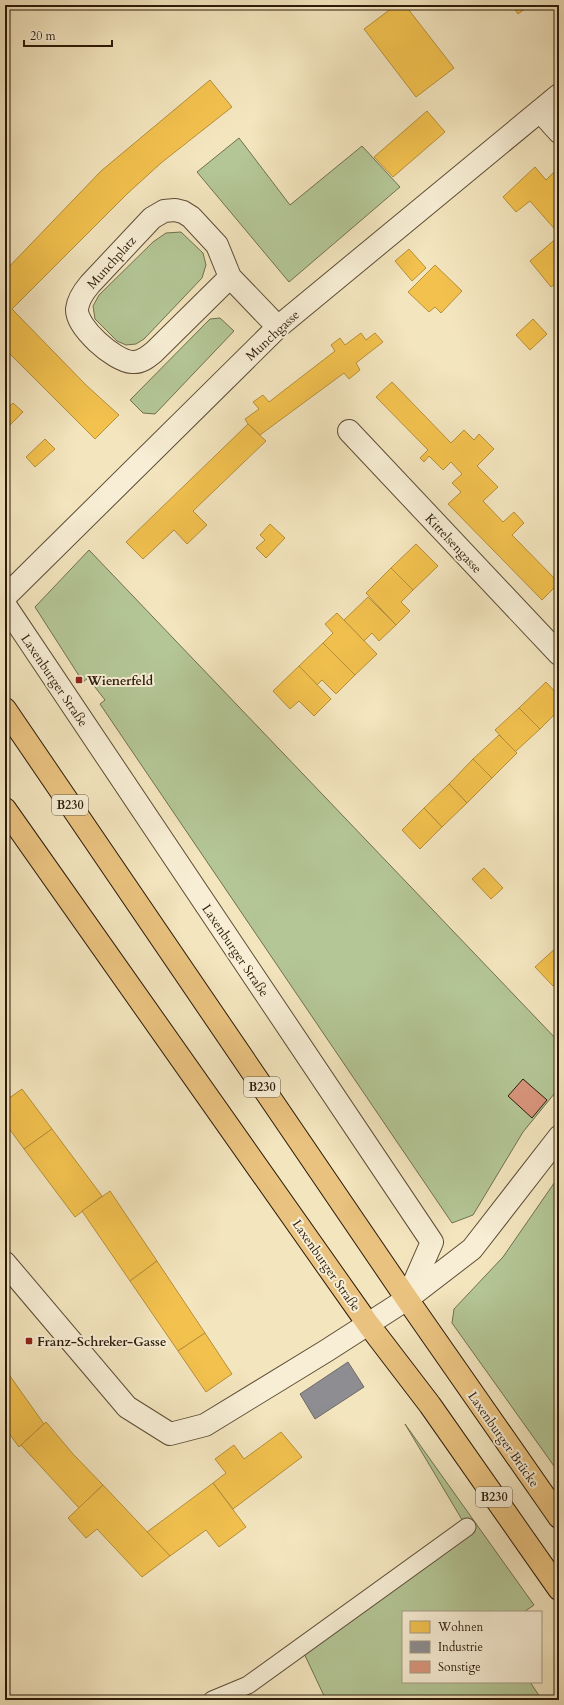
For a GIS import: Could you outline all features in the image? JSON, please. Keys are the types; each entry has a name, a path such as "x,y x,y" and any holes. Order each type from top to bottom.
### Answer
{"main road":[{"name":"B230","path":"5,709 407,1299"},
{"name":"Laxenburger Straße","path":"5,809 368,1324 430,1405 559,1589"},
{"name":"Laxenburger Brücke","path":"407,1299 462,1380 559,1517"}],"street":[{"name":"Munchgasse","path":"5,597 278,327 559,95"},
{"path":"540,111 559,132"},
{"name":"Munchplatz","path":"230,277 144,360 134,362 124,361 114,356 87,331 79,320 77,308 81,296 86,289 152,218 164,211 175,210 183,212 191,217 217,245 230,277 278,327"},
{"name":"Kittelsengasse","path":"349,431 559,654"},
{"name":"Laxenburger Straße","path":"5,605 432,1242 407,1299"},
{"path":"5,1263 127,1407 170,1434 205,1424 326,1351 407,1299 472,1250 559,1138"}],"lane":[{"path":"212,1700 248,1685 467,1528"}],"green space":[{"path":"239,138 290,205 362,146 400,187 289,282 197,172"},
{"path":"181,232 203,253 206,265 202,278 144,339 136,344 126,345 117,341 95,319 93,306 99,295 153,242 166,233"},
{"path":"220,318 234,331 155,414 143,413 130,400 210,319"},
{"path":"89,550 559,1042 559,1088 523,1132 473,1215 452,1223 100,704 105,700 88,678 83,682 35,607"},
{"path":"559,1176 559,1473 452,1323 454,1309 503,1257"},
{"path":"405,1424 534,1605 525,1611 402,1611 402,1683 531,1683 542,1700 326,1700 301,1647 467,1528"}],"building: Wohnen":[{"path":"396,5 405,5 454,68 416,97 364,29"},
{"path":"512,5 530,5 518,14"},
{"path":"210,80 232,107 161,163 128,193 12,309 86,385 119,415 95,439 5,349 5,271 101,171"},
{"path":"427,111 445,132 393,177 374,157"},
{"path":"535,167 546,180 556,170 559,173 559,185 555,189 559,194 559,234 530,201 516,212 503,197"},
{"path":"559,236 559,281 551,287 530,261"},
{"path":"409,249 426,268 412,281 395,261"},
{"path":"435,265 462,291 441,313 435,307 429,312 408,292"},
{"path":"533,319 547,334 530,350 516,335"},
{"path":"361,333 366,340 375,333 383,342 356,363 360,370 349,379 344,373 260,435 248,424 245,419 259,409 253,402 263,395 269,402 335,351 331,345 340,338 345,345"},
{"path":"392,382 451,443 464,430 474,440 479,434 494,449 477,466 498,487 483,501 503,522 514,512 524,523 512,535 559,583 542,600 448,504 461,492 452,483 462,474 451,462 443,470 429,456 424,462 420,458 428,450 376,397"},
{"path":"13,403 23,412 5,430 5,411"},
{"path":"248,424 266,441 193,511 207,525 187,544 174,530 143,559 126,542"},
{"path":"45,439 55,449 35,467 26,457"},
{"path":"270,524 285,538 266,558 256,548 265,540 260,535"},
{"path":"416,544 438,566 413,590 391,568"},
{"path":"391,568 413,590 401,602 410,611 396,625 366,593"},
{"path":"368,597 396,625 379,641 372,633 364,641 344,620"},
{"path":"337,613 377,654 355,675 323,643 333,633 325,624"},
{"path":"323,643 355,675 336,694 322,680 317,685 299,666"},
{"path":"299,666 331,699 314,716 299,701 290,709 273,691"},
{"path":"546,682 559,696 559,710 540,729 519,708"},
{"path":"519,708 540,729 515,752 495,730"},
{"path":"499,735 517,753 492,778 473,759"},
{"path":"473,759 492,778 467,803 449,784"},
{"path":"449,784 467,803 442,827 424,808"},
{"path":"424,808 442,827 420,849 402,830"},
{"path":"484,868 503,888 491,899 472,879"},
{"path":"559,945 559,981 553,986 535,967"},
{"path":"22,1089 52,1129 24,1149 5,1123 5,1101"},
{"path":"52,1129 102,1196 75,1217 24,1149"},
{"path":"110,1191 157,1261 130,1281 82,1211"},
{"path":"157,1261 205,1333 178,1351 130,1281"},
{"path":"205,1333 232,1374 206,1392 178,1351"},
{"path":"5,1369 44,1424 19,1447 5,1428"},
{"path":"46,1422 73,1454 103,1485 79,1508 21,1445"},
{"path":"281,1432 302,1457 233,1509 213,1483 226,1473 215,1459 234,1445 244,1459"},
{"path":"213,1483 246,1527 219,1547 206,1530 170,1556 147,1532"},
{"path":"103,1485 170,1556 142,1577 97,1529 86,1538 68,1518"}],"building: Industrie":[{"path":"348,1362 364,1387 315,1419 300,1394"}],"building: Sonstige":[{"path":"523,1079 547,1100 532,1118 508,1096"}],"place":[{"name":"Wienerfeld","path":"79,680"},
{"name":"Franz-Schreker-Gasse","path":"29,1341"}]}
